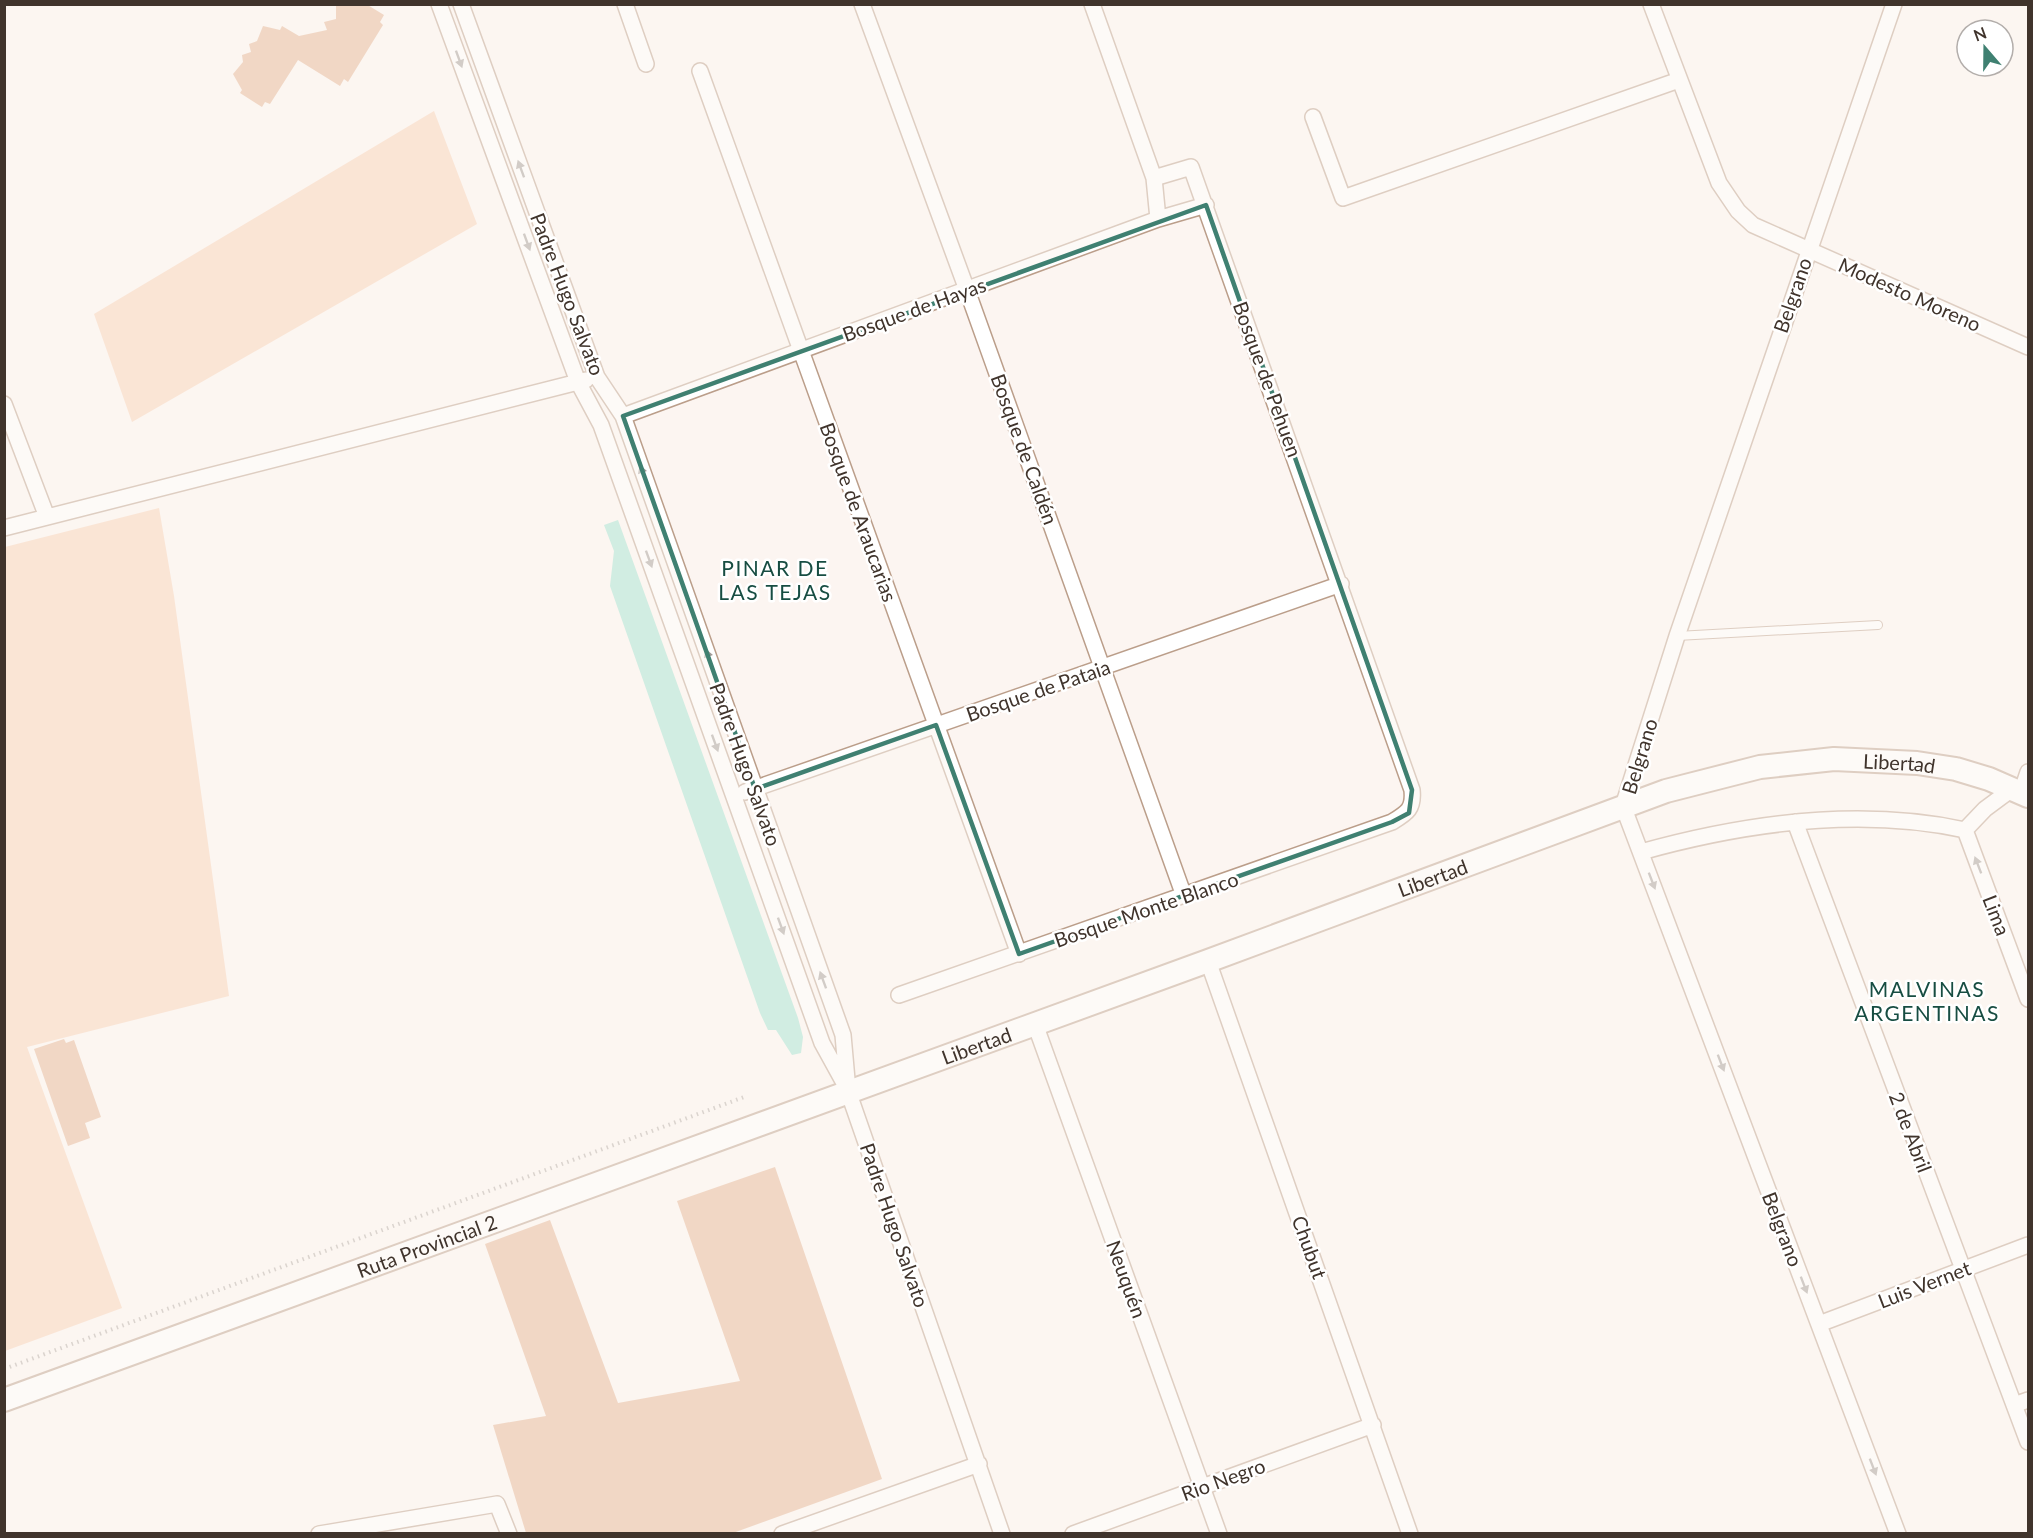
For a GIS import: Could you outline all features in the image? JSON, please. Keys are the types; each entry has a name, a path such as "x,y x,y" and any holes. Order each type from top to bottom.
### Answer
{"main road":[{"name":"Libertad","path":"848,1091 1208,961 1623,806 1666,791 1730,774 1771,765 1833,759 1917,763 1956,769 2020,793"},
{"name":"Ruta Provincial 2","path":"4,1400 848,1091"}],"street":[{"name":"Padre Hugo Salvato","path":"439,4 578,382 601,425 822,1042 848,1091 1002,1533"},
{"name":"Padre Hugo Salvato","path":"461,4 597,377 623,417 843,1035 848,1091"},
{"path":"625,4 646,64"},
{"name":"Bosque de Caldén","path":"862,4 1184,896"},
{"path":"1092,4 1154,177 1158,219"},
{"name":"Modesto Moreno","path":"1651,4 1719,183 1738,211 1754,225 2028,346"},
{"name":"Belgrano","path":"1894,4 1677,636 1623,806 1898,1533"},
{"name":"Bosque de Araucarias","path":"700,71 1019,954"},
{"path":"1313,117 1343,198 1679,80"},
{"name":"Bosque de Pehuen","path":"1154,177 1191,167 1206,205 1412,790 1414,802 1408,813 1392,822"},
{"name":"Bosque de Hayas","path":"623,417 1158,219 1206,205"},
{"path":"4,528 597,377"},
{"path":"4,404 46,517"},
{"name":"Bosque de Pataia","path":"734,796 1341,584"},
{"path":"1641,852 1736,830 1795,822 1846,820 1931,823 1965,830 1985,808 2020,793 2028,772"},
{"name":"Bosque Monte Blanco","path":"899,995 1392,822"},
{"name":"2 de Abril","path":"1795,822 1962,1269 2021,1402 2028,1442"},
{"name":"Lima","path":"1965,830 2028,999"},
{"name":"Chubut","path":"1208,961 1410,1533"},
{"name":"Neuquén","path":"1035,1024 1219,1533"},
{"name":"Luis Vernet","path":"1819,1324 2028,1245"},
{"name":"Rio Negro","path":"1073,1533 1373,1425"},
{"path":"782,1533 979,1464"},
{"path":"319,1533 498,1504 509,1533"}],"lane":[{"path":"1677,636 1878,625"}],"path":[{"path":"4,1369 747,1096"}],"highlighted area":[{"path":"1206,205 1412,790 1409,813 1392,822 1019,954 936,725 755,789 623,416"}],"shaded area":[{"path":"434,111 477,224 132,422 94,314"},
{"path":"159,508 174,596 229,996 27,1047 122,1308 5,1351 5,547"},
{"path":"618,520 798,1018 803,1037 801,1053 792,1055 776,1030 768,1030 760,1013 610,586 614,551 604,525"}],"building":[{"path":"336,4 366,4 384,15 380,22 383,25 348,82 344,79 340,86 298,60 270,104 265,102 262,107 240,93 242,90 233,74 243,62 242,55 251,52 249,44 257,41 263,26 280,30 282,26 299,36 327,30 324,22 336,19"},
{"path":"64,1039 66,1043 74,1040 101,1117 85,1123 90,1138 68,1146 34,1049"},
{"path":"775,1167 882,1479 733,1533 526,1533 493,1425 546,1416 485,1244 550,1220 618,1403 740,1381 677,1201"}],"district":[{"name":"PINAR DE LAS TEJAS","path":"775,579"},
{"name":"MALVINAS ARGENTINAS","path":"1927,1000"}]}
